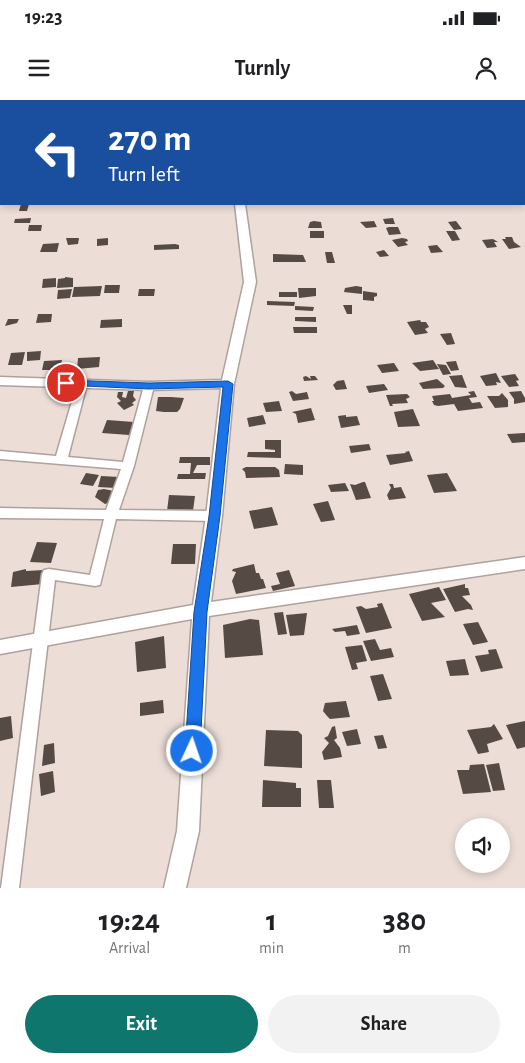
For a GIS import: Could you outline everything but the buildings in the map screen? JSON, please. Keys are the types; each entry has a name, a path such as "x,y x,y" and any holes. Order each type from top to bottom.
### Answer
{"street":[{"path":"175,888 188,831 201,612 214,516 228,384 250,282 240,205"},
{"path":"0,381 149,386 228,384"},
{"path":"61,460 82,384"},
{"path":"10,888 49,574 95,581 111,516 128,466 149,386"},
{"path":"0,455 128,466"},
{"path":"0,513 214,516"},
{"path":"0,647 201,612 525,563"}],"route":[{"path":"66,383 149,386 228,384 214,516 201,612 192,751"}]}
